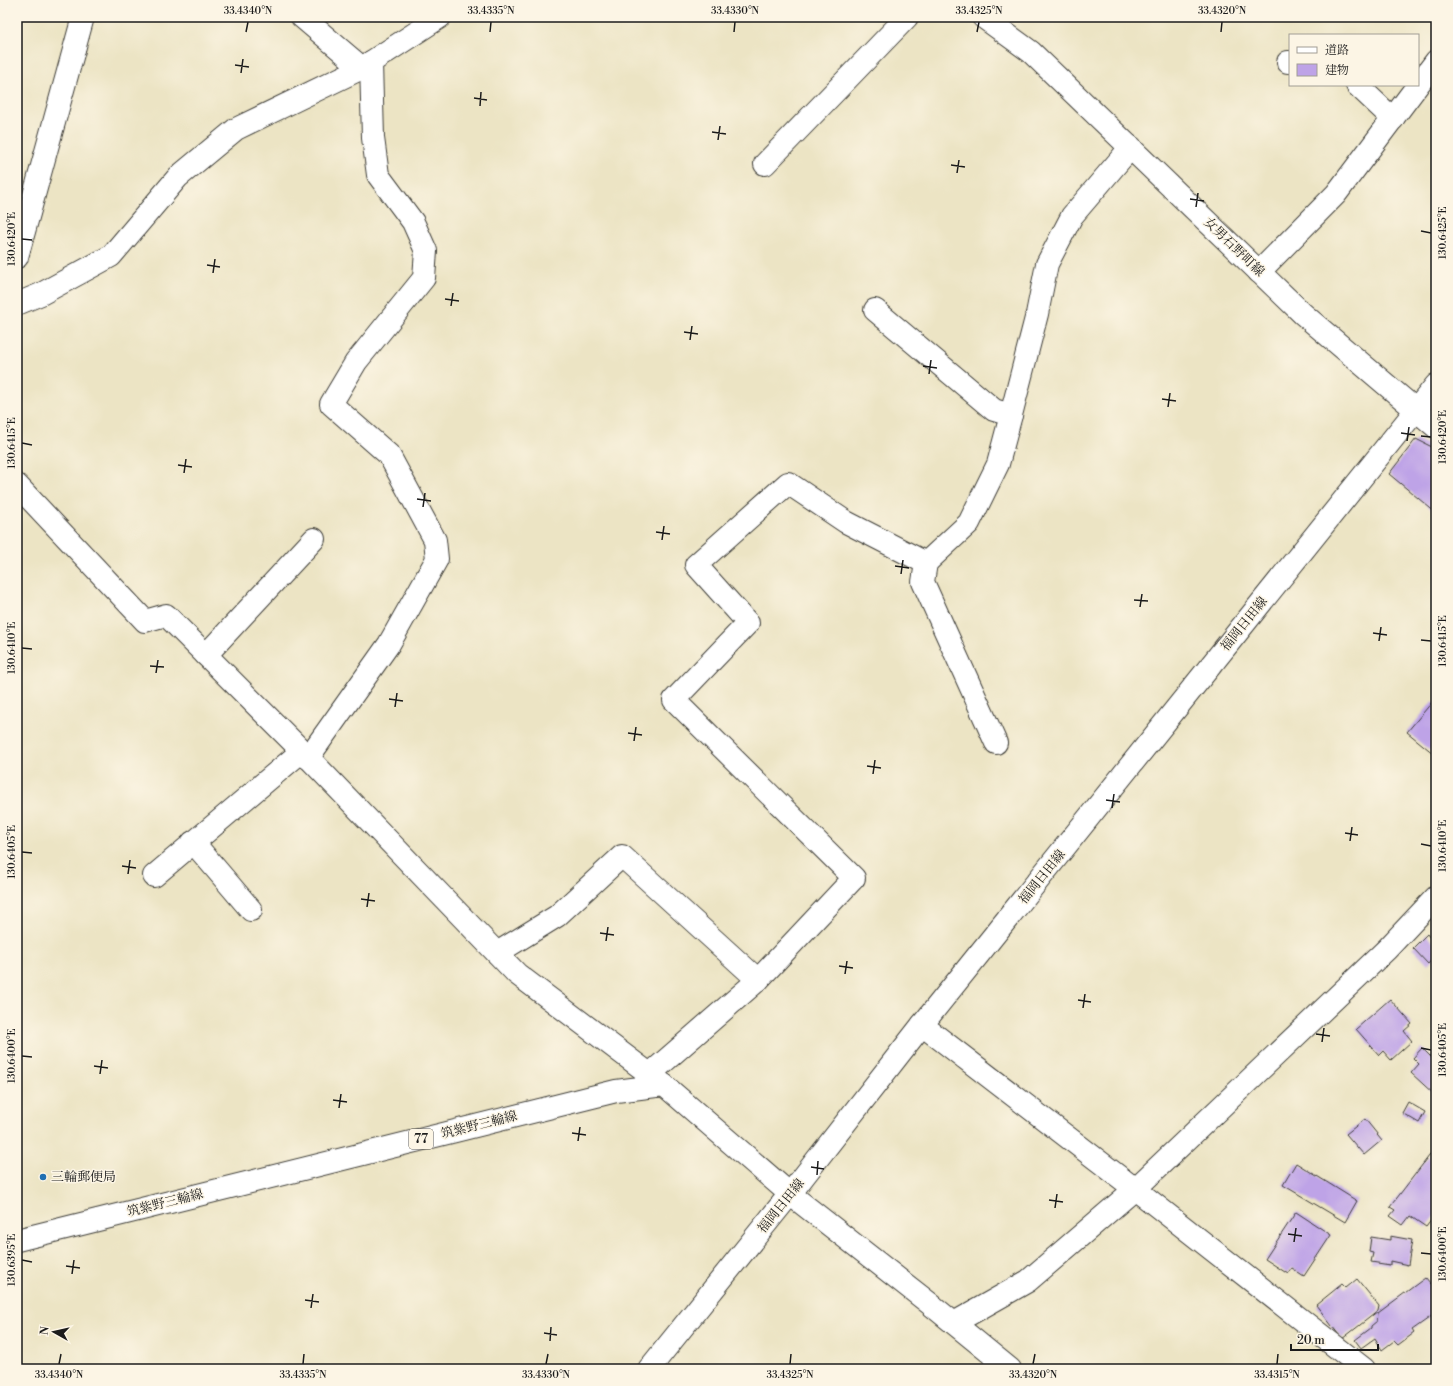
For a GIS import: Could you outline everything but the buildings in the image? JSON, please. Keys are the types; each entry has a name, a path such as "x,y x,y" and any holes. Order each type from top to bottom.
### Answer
{"street":[{"path":"17,257 83,17"},
{"path":"154,876 193,842 305,754 389,644 437,559 435,540 389,455 330,404 356,362 424,278 426,251 413,222 378,175 373,138 367,65 302,17"},
{"path":"17,304 41,294 111,256 178,177 236,129 367,65 440,17"},
{"path":"765,164 907,17"},
{"name":"女男石野町線","path":"983,17 1031,52 1303,314 1436,427"},
{"path":"1419,84 1436,61"},
{"path":"1358,86 1393,119"},
{"path":"1260,272 1336,194 1417,86"},
{"path":"996,743 923,582 926,563 970,523 998,464 1012,415 1037,314 1047,264 1072,216 1131,147"},
{"path":"875,310 994,410 1012,415"},
{"name":"福岡日田線","path":"649,1369 790,1194 922,1025 1436,385"},
{"path":"657,1080 758,980 854,878 674,700 748,623 696,565 788,483 846,522 926,563"},
{"path":"17,485 145,621 166,615 305,754 517,974 657,1080 790,1194 1010,1369"},
{"path":"206,655 314,539"},
{"path":"193,842 251,910"},
{"path":"497,953 557,916 622,856 758,980"},
{"path":"954,1323 1028,1281 1135,1189 1387,949 1436,898"},
{"path":"922,1025 1135,1189 1364,1369"},
{"name":"筑紫野三輪線","path":"17,1240 657,1080"}],"place":[{"name":"三輪郵便局","path":"43,1177"}]}
